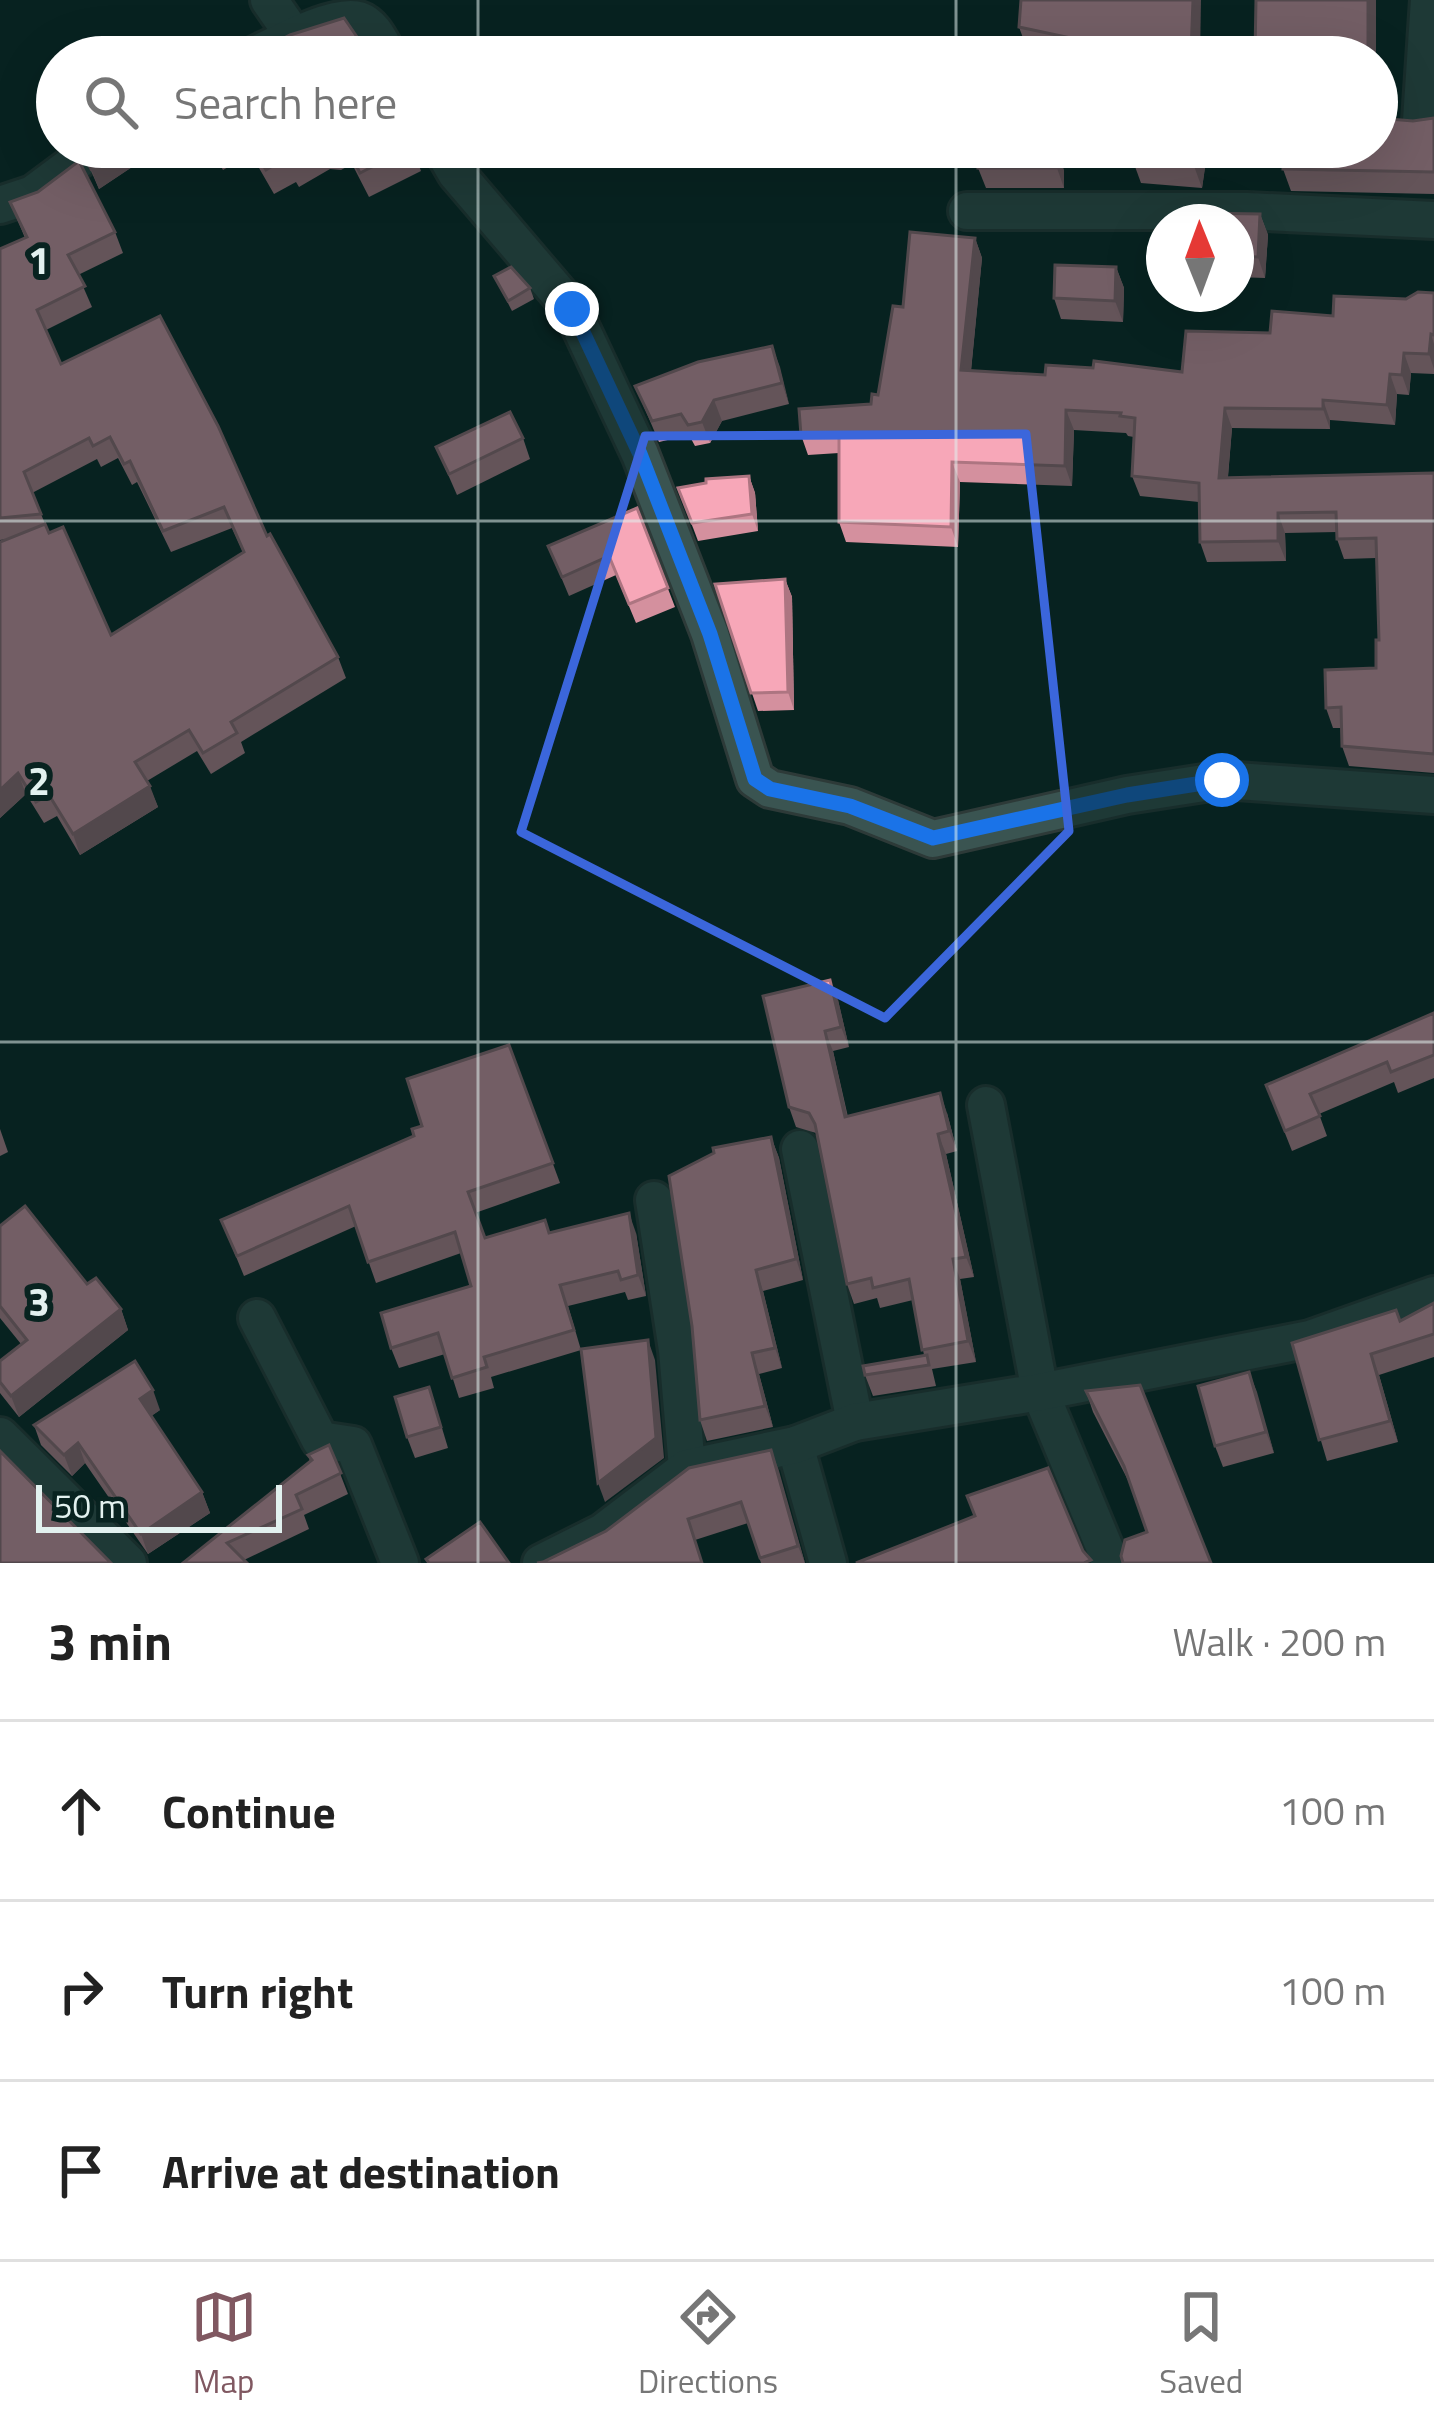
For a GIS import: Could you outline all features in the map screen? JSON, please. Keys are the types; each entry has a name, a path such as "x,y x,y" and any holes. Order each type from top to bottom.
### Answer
{"street":[{"path":"268,0 294,36 342,19 358,19 376,36"},
{"path":"1416,121 1429,0"},
{"path":"0,205 33,194 67,168"},
{"path":"453,168 572,309 640,454 695,594 755,779 770,789 850,806 933,838 1127,795 1222,780 1434,795"},
{"path":"967,211 1247,211 1434,220"},
{"path":"986,1105 1040,1392 1111,1563"},
{"path":"800,1149 855,1422"},
{"path":"654,1200 677,1350 687,1468"},
{"path":"541,1563 603,1532 687,1468 795,1445 855,1422 1310,1340 1434,1295"},
{"path":"257,1318 320,1440 353,1444 400,1563"},
{"path":"0,1436 128,1563"},
{"path":"795,1445 828,1563"}],"highlighted area":[{"path":"1026,434 1069,831 885,1018 521,832 645,436"}],"building":[{"path":"1021,0 1193,0 1192,36 1061,36 1019,27"},
{"path":"1256,0 1368,0 1368,36 1255,36"},
{"path":"344,18 356,36 288,36"},
{"path":"1434,118 1434,172 1283,169 1398,168 1398,120"},
{"path":"70,168 83,168 115,232 68,255 85,286 37,310 61,364 160,316 218,426 267,536 270,534 338,657 231,722 237,733 203,753 189,730 135,762 150,786 73,834 49,795 36,802 18,773 0,790 0,542 45,524 49,533 63,527 111,635 244,552 224,507 163,531 130,461 124,464 110,437 93,446 89,438 24,472 41,514 0,518 0,249 27,237 10,202 38,192"},
{"path":"1254,214 1260,214 1258,257 1254,257"},
{"path":"910,232 975,238 961,370 1045,375 1046,365 1093,368 1094,361 1182,372 1186,331 1270,333 1272,311 1333,316 1334,296 1406,299 1418,292 1434,293 1429,354 1404,353 1402,375 1390,374 1387,405 1323,400 1323,409 1225,408 1219,478 1434,473 1434,754 1342,746 1341,707 1326,708 1325,670 1376,668 1376,538 1337,539 1336,512 1278,513 1278,541 1200,542 1199,483 1132,476 1135,418 1066,410 1065,466 952,462 951,527 839,522 839,433 801,435 799,409 871,404 872,394 878,395 893,306 903,307"},
{"path":"1055,265 1116,267 1115,301 1054,298"},
{"path":"511,267 530,288 508,301 494,276"},
{"path":"772,346 782,383 714,400 702,422 688,425 681,414 652,421 635,386 698,362"},
{"path":"510,412 523,438 449,474 436,447"},
{"path":"749,476 752,514 692,523 678,488 706,483 706,479"},
{"path":"637,508 668,588 629,604 609,556 562,577 548,546"},
{"path":"785,579 788,692 751,693 715,584"},
{"path":"830,980 841,1027 825,1031 845,1117 940,1093 949,1131 938,1134 966,1257 953,1259 968,1341 922,1350 909,1279 873,1288 871,1278 847,1284 815,1124 809,1113 789,1107 763,996"},
{"path":"1434,1013 1434,1055 1391,1072 1387,1062 1310,1094 1320,1116 1285,1131 1266,1085"},
{"path":"509,1045 553,1163 468,1192 485,1238 545,1220 549,1233 629,1213 638,1275 621,1280 618,1271 560,1285 574,1330 484,1357 487,1367 452,1378 438,1333 391,1348 381,1313 471,1286 455,1232 368,1262 349,1206 237,1256 221,1220 414,1136 412,1129 422,1126 407,1079"},
{"path":"771,1137 796,1259 756,1270 775,1348 752,1353 765,1406 700,1420 692,1326 669,1176 714,1153 713,1148"},
{"path":"25,1206 87,1284 96,1278 121,1309 11,1396 0,1382 0,1361 27,1340 0,1306 0,1226"},
{"path":"1434,1303 1434,1334 1371,1354 1390,1421 1319,1440 1292,1343 1396,1310 1400,1321"},
{"path":"648,1340 656,1438 598,1483 581,1349"},
{"path":"927,1355 929,1365 865,1375 863,1366"},
{"path":"135,1361 153,1390 140,1399 202,1492 141,1534 78,1443 64,1455 34,1425"},
{"path":"1249,1372 1266,1432 1215,1446 1198,1386"},
{"path":"1140,1385 1211,1563 1123,1563 1125,1540 1147,1532 1124,1466 1086,1391"},
{"path":"429,1387 441,1427 407,1437 395,1397"},
{"path":"329,1445 341,1473 296,1495 302,1509 227,1543 247,1563 183,1563 312,1460 308,1455"},
{"path":"771,1450 798,1546 760,1558 741,1502 688,1519 702,1563 537,1563 606,1531 689,1468"},
{"path":"0,1451 111,1563 0,1563"},
{"path":"1048,1468 1091,1560 856,1563 975,1516 967,1496"},
{"path":"480,1522 509,1563 429,1563 426,1559"}],"route":[{"path":"572,309 640,454 710,634 755,779 770,789 850,806 933,838 1127,795 1222,780"}]}
